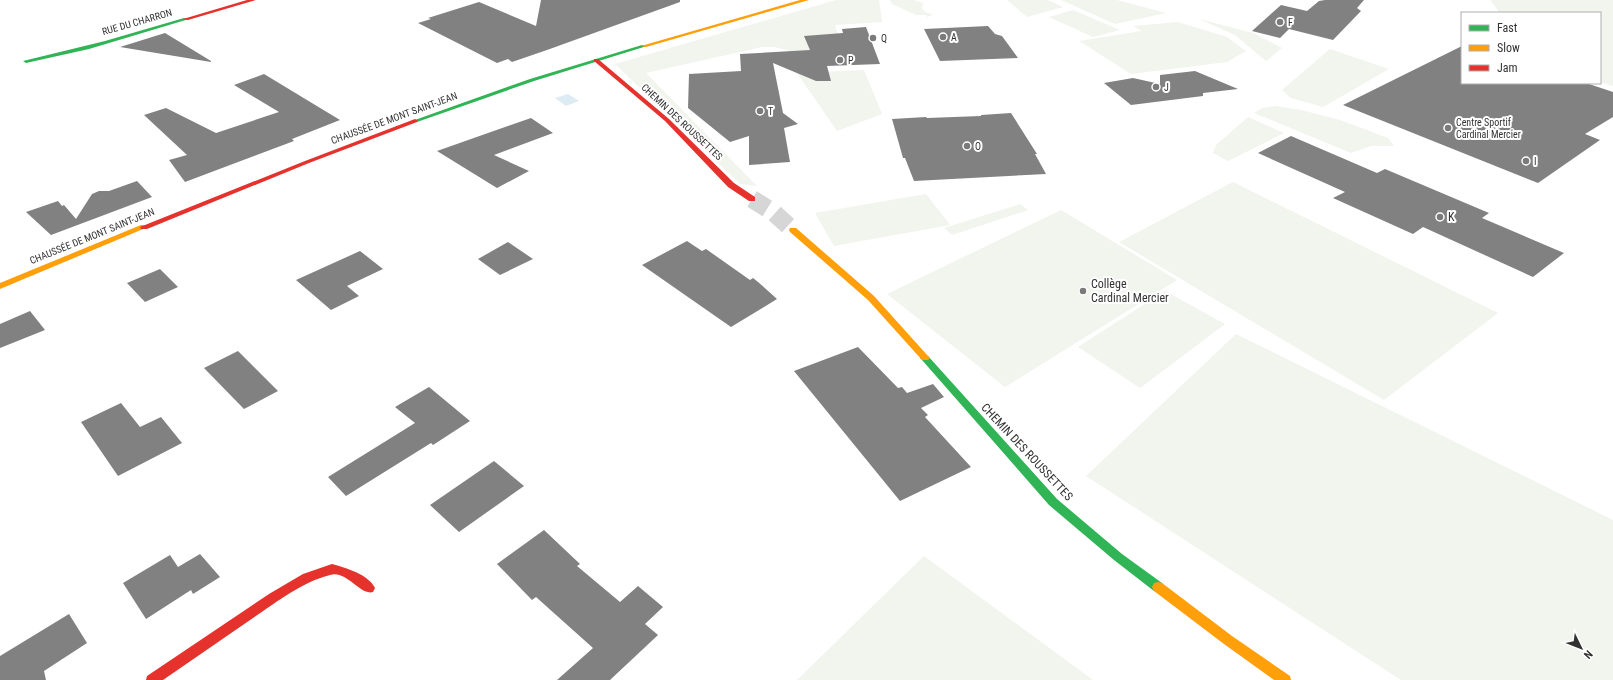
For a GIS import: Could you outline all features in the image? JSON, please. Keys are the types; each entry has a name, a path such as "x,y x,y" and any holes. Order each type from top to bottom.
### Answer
{"street":[{"name":"RUE DU CHARRON","path":"26,61 51,57 91,47 253,0"},
{"name":"CHAUSSÉE DE MONT SAINT-JEAN","path":"0,286 286,170 382,133 493,93 596,60 806,0"},
{"name":"CHEMIN DES ROUSSETTES","path":"596,60 667,120 731,185 752,199"},
{"name":"CHEMIN DES ROUSSETTES","path":"793,230 871,298 1053,502 1118,557 1228,640 1285,680"},
{"path":"152,680 273,598 307,578 332,569 350,574 369,588"}],"shaded area":[{"path":"836,0 879,0 882,22 835,25 842,48 794,52 775,47 762,47 646,73 757,186 740,184 615,64"},
{"path":"890,0 913,0 923,3 922,8 924,11 933,15 927,17 926,15 916,15 892,4"},
{"path":"1007,0 1048,0 1063,7 1027,17"},
{"path":"1061,0 1117,0 1166,13 1115,24"},
{"path":"1490,0 1613,0 1613,86 1601,82 1601,12 1499,12"},
{"path":"1073,10 1120,30 1093,37 1049,17"},
{"path":"1199,19 1253,33 1282,48 1266,61 1235,35"},
{"path":"1178,22 1227,37 1246,51 1227,62 1131,74 1079,41 1142,31 1133,26"},
{"path":"1330,49 1389,69 1323,107 1291,98 1282,90"},
{"path":"864,70 882,114 837,131 797,73"},
{"path":"568,94 579,101 566,106 555,98"},
{"path":"1276,106 1301,110 1340,120 1388,138 1394,146 1371,146 1351,153 1254,113 1262,108"},
{"path":"1248,117 1284,133 1228,161 1213,153 1216,145"},
{"path":"1233,182 1498,313 1384,400 1119,242"},
{"path":"926,194 950,225 834,246 815,213"},
{"path":"1020,204 1028,210 952,235 944,228"},
{"path":"1061,210 1177,280 1005,387 887,294"},
{"path":"1165,291 1225,324 1140,388 1078,347"},
{"path":"1236,334 1613,520 1613,680 1401,680 1086,476"},
{"path":"924,556 1093,680 797,680"}],"building":[{"path":"541,0 680,0 680,2 512,62 508,59 497,63 418,23 431,19 428,18 479,2 536,26"},
{"path":"1364,0 1357,8 1361,11 1333,40 1289,29 1280,38 1252,31 1281,5 1307,11 1319,1"},
{"path":"988,26 995,34 1002,36 1018,58 940,61 924,29"},
{"path":"866,27 880,64 827,66 831,81 816,81 773,63 783,113 798,124 784,128 790,162 749,165 749,136 730,142 688,108 689,74 741,71 740,54 810,50 804,36 843,33 842,29"},
{"path":"165,33 211,61 211,62 120,47"},
{"path":"1461,46 1461,84 1589,84 1613,92 1613,117 1585,134 1600,140 1538,183 1343,105"},
{"name":"J","path":"1195,71 1238,89 1203,93 1203,96 1131,105 1104,83 1133,78 1160,84 1160,75"},
{"path":"264,74 340,120 292,139 294,141 185,182 169,160 187,155 144,115 166,108 216,133 279,112 234,85"},
{"name":"O","path":"1011,113 1037,154 1035,154 1046,174 914,181 905,158 903,158 892,119 981,116"},
{"path":"531,118 553,133 494,155 529,171 497,188 437,151"},
{"name":"K","path":"1291,136 1377,173 1385,169 1489,213 1482,218 1564,253 1533,277 1423,227 1413,234 1333,198 1345,192 1258,153"},
{"path":"137,181 152,197 51,235 26,212 58,201 62,206 64,205 76,219 92,194 99,191 109,191"},
{"path":"687,241 702,251 706,249 750,280 753,278 777,299 731,327 642,265"},
{"path":"508,242 533,259 500,275 478,259"},
{"path":"360,251 383,269 347,286 359,296 331,310 296,280"},
{"path":"160,269 178,287 145,302 127,283"},
{"path":"30,311 45,330 0,348 0,324"},
{"path":"858,347 898,388 902,387 907,393 933,384 944,397 921,408 928,415 925,417 971,467 900,501 794,371"},
{"path":"238,351 278,391 244,409 204,368"},
{"path":"429,387 470,421 433,445 431,443 346,496 328,477 415,423 395,407"},
{"path":"121,403 140,427 161,417 182,443 118,476 81,422"},
{"path":"494,461 524,486 459,532 430,505"},
{"path":"544,530 580,564 577,566 620,602 638,586 663,607 645,624 658,635 610,680 557,680 593,648 536,597 532,600 497,564"},
{"path":"200,554 220,577 193,594 191,590 146,619 123,583 170,555 178,567"},
{"path":"69,614 87,643 44,671 46,680 0,680 0,656"}],"tunnel":[{"path":"752,199 773,212 793,230"}],"traffic: fast":[{"path":"26,61 87,48 186,19"},
{"path":"415,121 532,80 644,46"},
{"path":"925,358 1053,502 1118,557 1158,587"}],"traffic: slow":[{"path":"644,46 806,0"},
{"path":"0,286 144,227"},
{"path":"793,230 871,298 925,358"},
{"path":"1158,587 1228,640 1285,680"}],"traffic: jam":[{"path":"186,19 253,0"},
{"path":"596,60 667,120 731,185 752,199"},
{"path":"144,227 415,121"},
{"path":"152,680 273,598 307,578 332,569 350,574 369,588"}],"place":[{"name":"F","path":"1280,22"},
{"name":"A","path":"943,37"},
{"name":"Q","path":"873,38"},
{"name":"P","path":"840,60"},
{"name":"J","path":"1156,87"},
{"name":"T","path":"760,111"},
{"name":"Centre Sportif Cardinal Mercier","path":"1448,128"},
{"name":"O","path":"967,146"},
{"name":"I","path":"1526,161"},
{"name":"K","path":"1440,217"},
{"name":"Collège Cardinal Mercier","path":"1083,291"}]}
